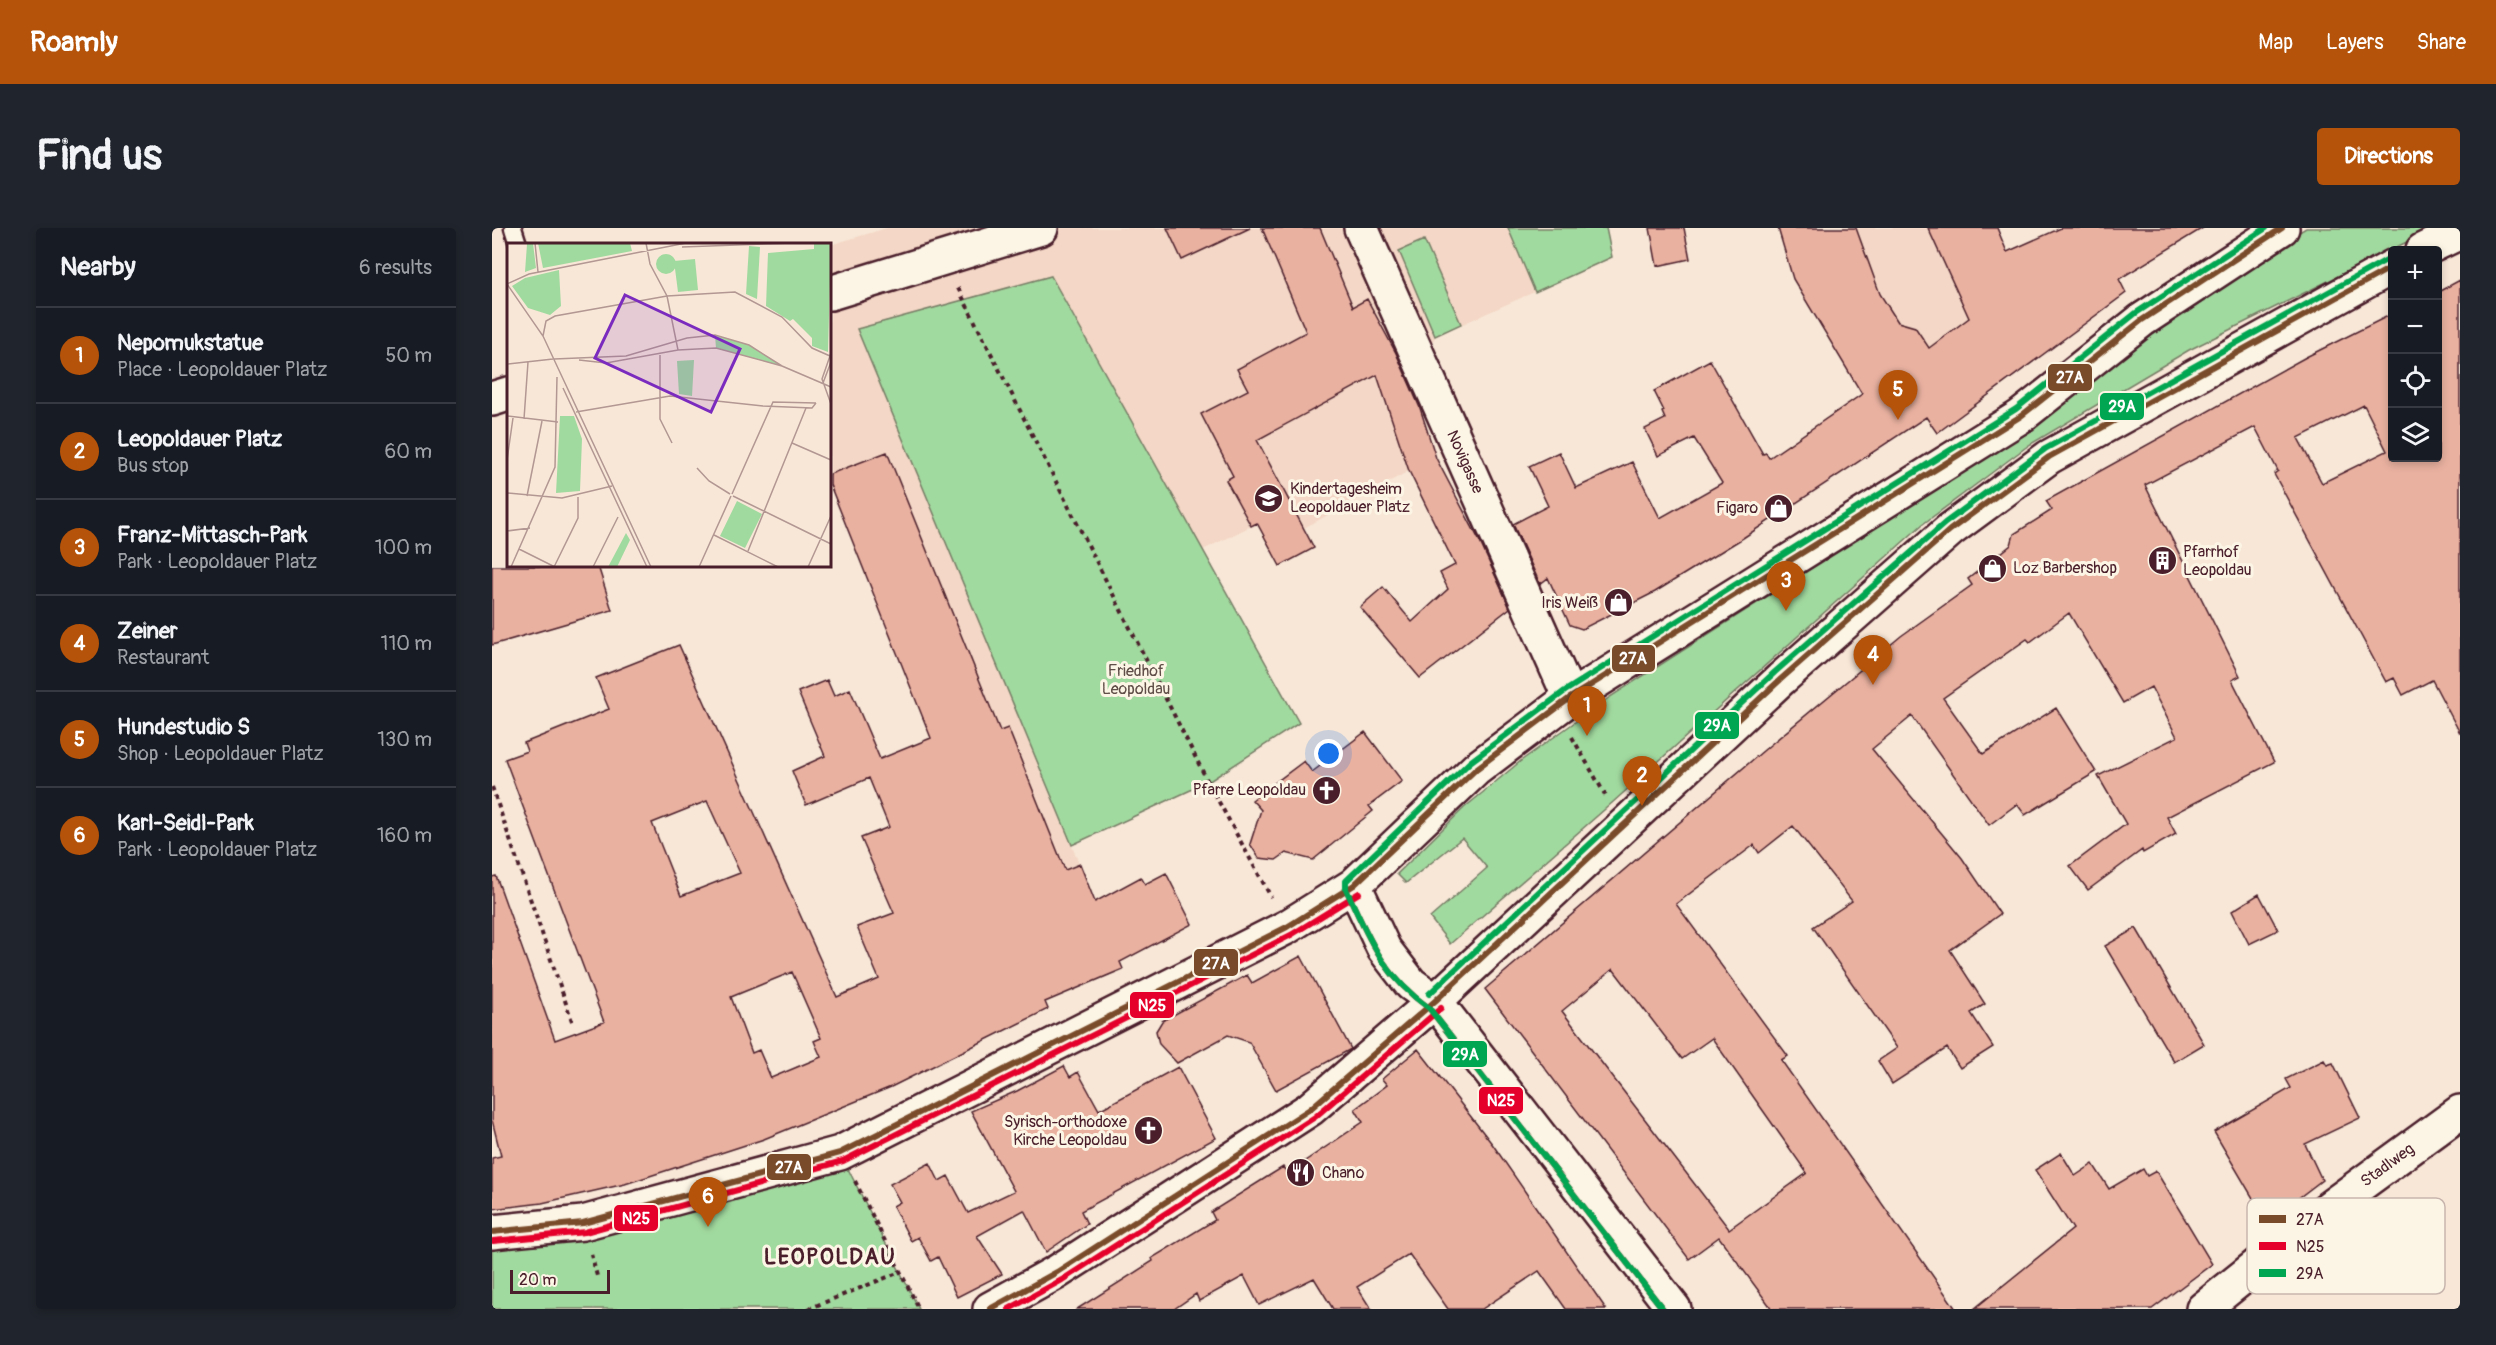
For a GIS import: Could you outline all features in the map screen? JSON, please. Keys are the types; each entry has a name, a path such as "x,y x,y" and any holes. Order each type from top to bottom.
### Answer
{"street":[{"path":"831,293 1041,228"},
{"name":"Novigasse","path":"1361,228 1563,704"},
{"path":"492,1232 583,1223 840,1153 1287,927 1354,885 1476,769 1563,704 2021,416 2142,320 2282,228"},
{"path":"2431,246 2460,232"},
{"path":"990,1309 1057,1272 1310,1109 1435,1001 1781,679 1950,530 2049,457 2388,269"},
{"path":"492,399 507,394"},
{"path":"1354,885 1384,948 1411,984 1435,1001 1674,1309"},
{"name":"Stadlweg","path":"2342,1198 2460,1112"},
{"name":"Stadlweg","path":"2203,1309 2247,1274"}],"lane":[{"path":"513,228 518,243"}],"path":[{"path":"964,300 1208,782 1287,927"},
{"path":"1563,704 1622,825"},
{"path":"492,787 573,1024"},
{"path":"840,1153 919,1309"},
{"path":"808,1309 900,1272"}],"shaded area":[{"path":"887,228 1606,228 1612,257 1436,336 1411,376 1382,389 1409,471 1304,528 1314,548 1280,566 1257,523 1203,550 1051,276 857,329 1123,969 1045,1002 931,738 831,488 831,245"},
{"path":"1822,228 1964,228 2033,360 1937,433 1894,372"}],"green space":[{"path":"1508,228 1606,228 1612,257 1535,292"},
{"path":"2306,228 2435,228 2399,246 2388,246 2388,251 2189,350 2029,445 1923,524 1612,803 1450,944 1430,918 1487,868 1462,838 1406,883 1397,874 1464,808 1522,760 1610,697 2021,434 2213,284"},
{"path":"1424,240 1461,324 1435,336 1399,251"},
{"name":"Friedhof Leopoldau","path":"1051,276 1299,723 1208,782 1072,845 857,329"},
{"path":"840,1153 919,1309 492,1309 492,1232"}],"building":[{"path":"1167,228 1250,228 1182,260"},
{"path":"1262,228 1320,228 1353,307 1367,299 1396,353 1420,408 1436,458 1479,540 1510,608 1420,678 1360,607 1383,587 1412,622 1448,589 1440,573 1455,565 1409,471 1377,375 1257,440 1314,548 1280,566 1257,523 1251,526 1226,480 1233,476 1201,414 1248,390 1237,369 1306,332"},
{"path":"1650,228 1684,228 1690,259 1657,266"},
{"path":"1778,228 1856,228 1880,294 1898,322 1915,327 1929,348 1969,318 1928,228 1997,228 2007,252 2061,228 2203,228 2119,279 2126,293 1937,433 1926,417 1743,538 1655,592 1582,629 1570,625 1548,578 1540,584 1513,524 1548,506 1529,466 1559,452 1576,488 1632,462 1660,518 1722,483 1694,438 1658,456 1645,429 1665,419 1662,412 1664,411 1654,391 1710,360 1763,454 1766,453 1769,458 1862,394 1793,279"},
{"path":"2460,280 2460,733 2432,680 2403,695 2394,678 2386,682 2274,474 2278,471 2255,427 2145,485 2240,676 2232,680 2274,762 2167,817 2176,834 2143,853 2142,850 2088,890 2070,866 2126,824 2098,776 2177,737 2151,687 2123,703 2069,613 2030,642 2027,639 1943,698 1983,754 2056,708 2096,772 2025,815 2017,804 1989,825 1912,716 1872,749 1962,858 2000,914 1950,950 1985,1004 1971,1013 1993,1047 1960,1068 1947,1048 1892,1084 1878,1061 1897,1048 1813,927 1852,901 1793,826 1759,853 1754,845 1676,904 1788,1056 1781,1060 1956,1309 1772,1309 1719,1237 1689,1259 1485,989 1901,636 1972,585 1968,579 2011,545 2014,534 2052,510 2046,501 2306,357 2388,316 2388,462 2442,462 2442,290","holes":["2364,405 2387,451 2322,483 2298,438","1613,969 1682,1059 1712,1038 1807,1173 1729,1229 1562,1011"]},
{"path":"887,452 1000,731 1008,728 1065,870 1080,864 1095,902 1141,877 1145,884 1166,873 1192,924 1120,962 1123,969 1045,1002 1048,1009 891,1087 764,1139 625,1184 542,1203 492,1209 492,1158 501,1156 492,1120 492,877 496,876 555,1040 604,1022 505,759 527,751 524,743 609,709 596,678 679,645 837,997 879,979 857,927 894,913 861,838 889,827 869,778 806,805 792,771 825,756 798,692 827,680 834,696 850,689 880,759 931,738 831,488 831,474","holes":["707,801 740,873 681,896 652,823","792,972 821,1038 814,1041 821,1057 771,1078 759,1050 752,1053 731,997"]},
{"path":"492,566 598,567 612,610 492,645"},
{"name":"Pfarre Leopoldau","path":"1365,732 1402,781 1369,806 1373,811 1313,860 1286,853 1276,860 1259,858 1250,844 1261,810 1252,800 1304,761 1312,772"},
{"path":"2259,894 2278,930 2249,944 2232,911"},
{"path":"2136,928 2204,1044 2174,1062 2105,946"},
{"path":"1301,956 1351,1049 1276,1090 1249,1042 1228,1035 1177,1063 1159,1044 1156,1031 1162,1021 1247,975 1252,983"},
{"path":"1418,1049 1493,1145 1606,1309 1566,1309 1539,1271 1482,1309 1448,1309 1409,1254 1357,1287 1371,1309 1333,1309 1314,1278 1259,1305 1244,1276 1199,1301 1196,1294 1174,1309 1077,1309 1153,1261 1152,1258 1215,1220 1211,1212 1283,1167 1287,1173 1363,1122 1355,1109 1387,1085 1382,1079"},
{"path":"2324,1060 2327,1065 2333,1063 2360,1118 2305,1144 2322,1180 2298,1198 2253,1198 2214,1132 2291,1088 2286,1079"},
{"path":"1064,1066 1070,1077 1078,1072 1099,1110 1178,1067 1216,1138 1081,1211 1087,1224 1046,1252 1024,1210 977,1236 1002,1274 957,1297 938,1257 931,1261 918,1237 911,1241 893,1206 900,1202 890,1184 930,1163 939,1181 948,1176 968,1213 1014,1191 971,1111 1017,1091"},
{"path":"2061,1153 2075,1176 2093,1164 2109,1189 2143,1169 2147,1176 2156,1171 2212,1264 2152,1309 1974,1309 2073,1229 2035,1170"}],"transit line":[{"name":"29A","path":"1663,1309 1429,1008 1399,982 1388,969 1362,924 1346,889 1346,881 1470,762 1565,691 2016,409 2136,313 2266,228"},
{"name":"27A","path":"492,1232 583,1223 840,1153 1287,927 1354,885 1476,769 1570,698 2021,416 2142,320 2282,228"},
{"name":"29A","path":"1429,994 1775,672 1945,523 2045,449 2388,259"},
{"name":"27A","path":"990,1309 1057,1272 1310,1109 1435,1001 1781,679 1950,530 2049,457 2388,269"},
{"name":"N25","path":"1346,889 1370,939 1388,969 1399,982 1429,1008 1663,1309"},
{"name":"N25","path":"493,1241 585,1232 843,1161 1291,935 1359,893"},
{"name":"N25","path":"1009,1309 1062,1280 1315,1117 1441,1008"}],"place":[{"name":"Hundestudio S","path":"1898,420"},
{"name":"Kindertagesheim Leopoldauer Platz","path":"1269,498"},
{"name":"Figaro","path":"1779,508"},
{"name":"Pfarrhof Leopoldau","path":"2162,561"},
{"name":"Loz Barbershop","path":"1992,568"},
{"name":"Iris Weiß","path":"1619,603"},
{"name":"Franz-Mittasch-Park","path":"1786,611"},
{"name":"Zeiner","path":"1873,685"},
{"name":"Nepomukstatue","path":"1587,736"},
{"name":"Pfarre Leopoldau","path":"1327,790"},
{"name":"Leopoldauer Platz","path":"1642,806"},
{"name":"Syrisch-orthodoxe Kirche Leopoldau","path":"1148,1131"},
{"name":"Chano","path":"1301,1173"},
{"name":"Karl-Seidl-Park","path":"708,1227"}],"district":[{"name":"LEOPOLDAU","path":"830,1257"}]}
